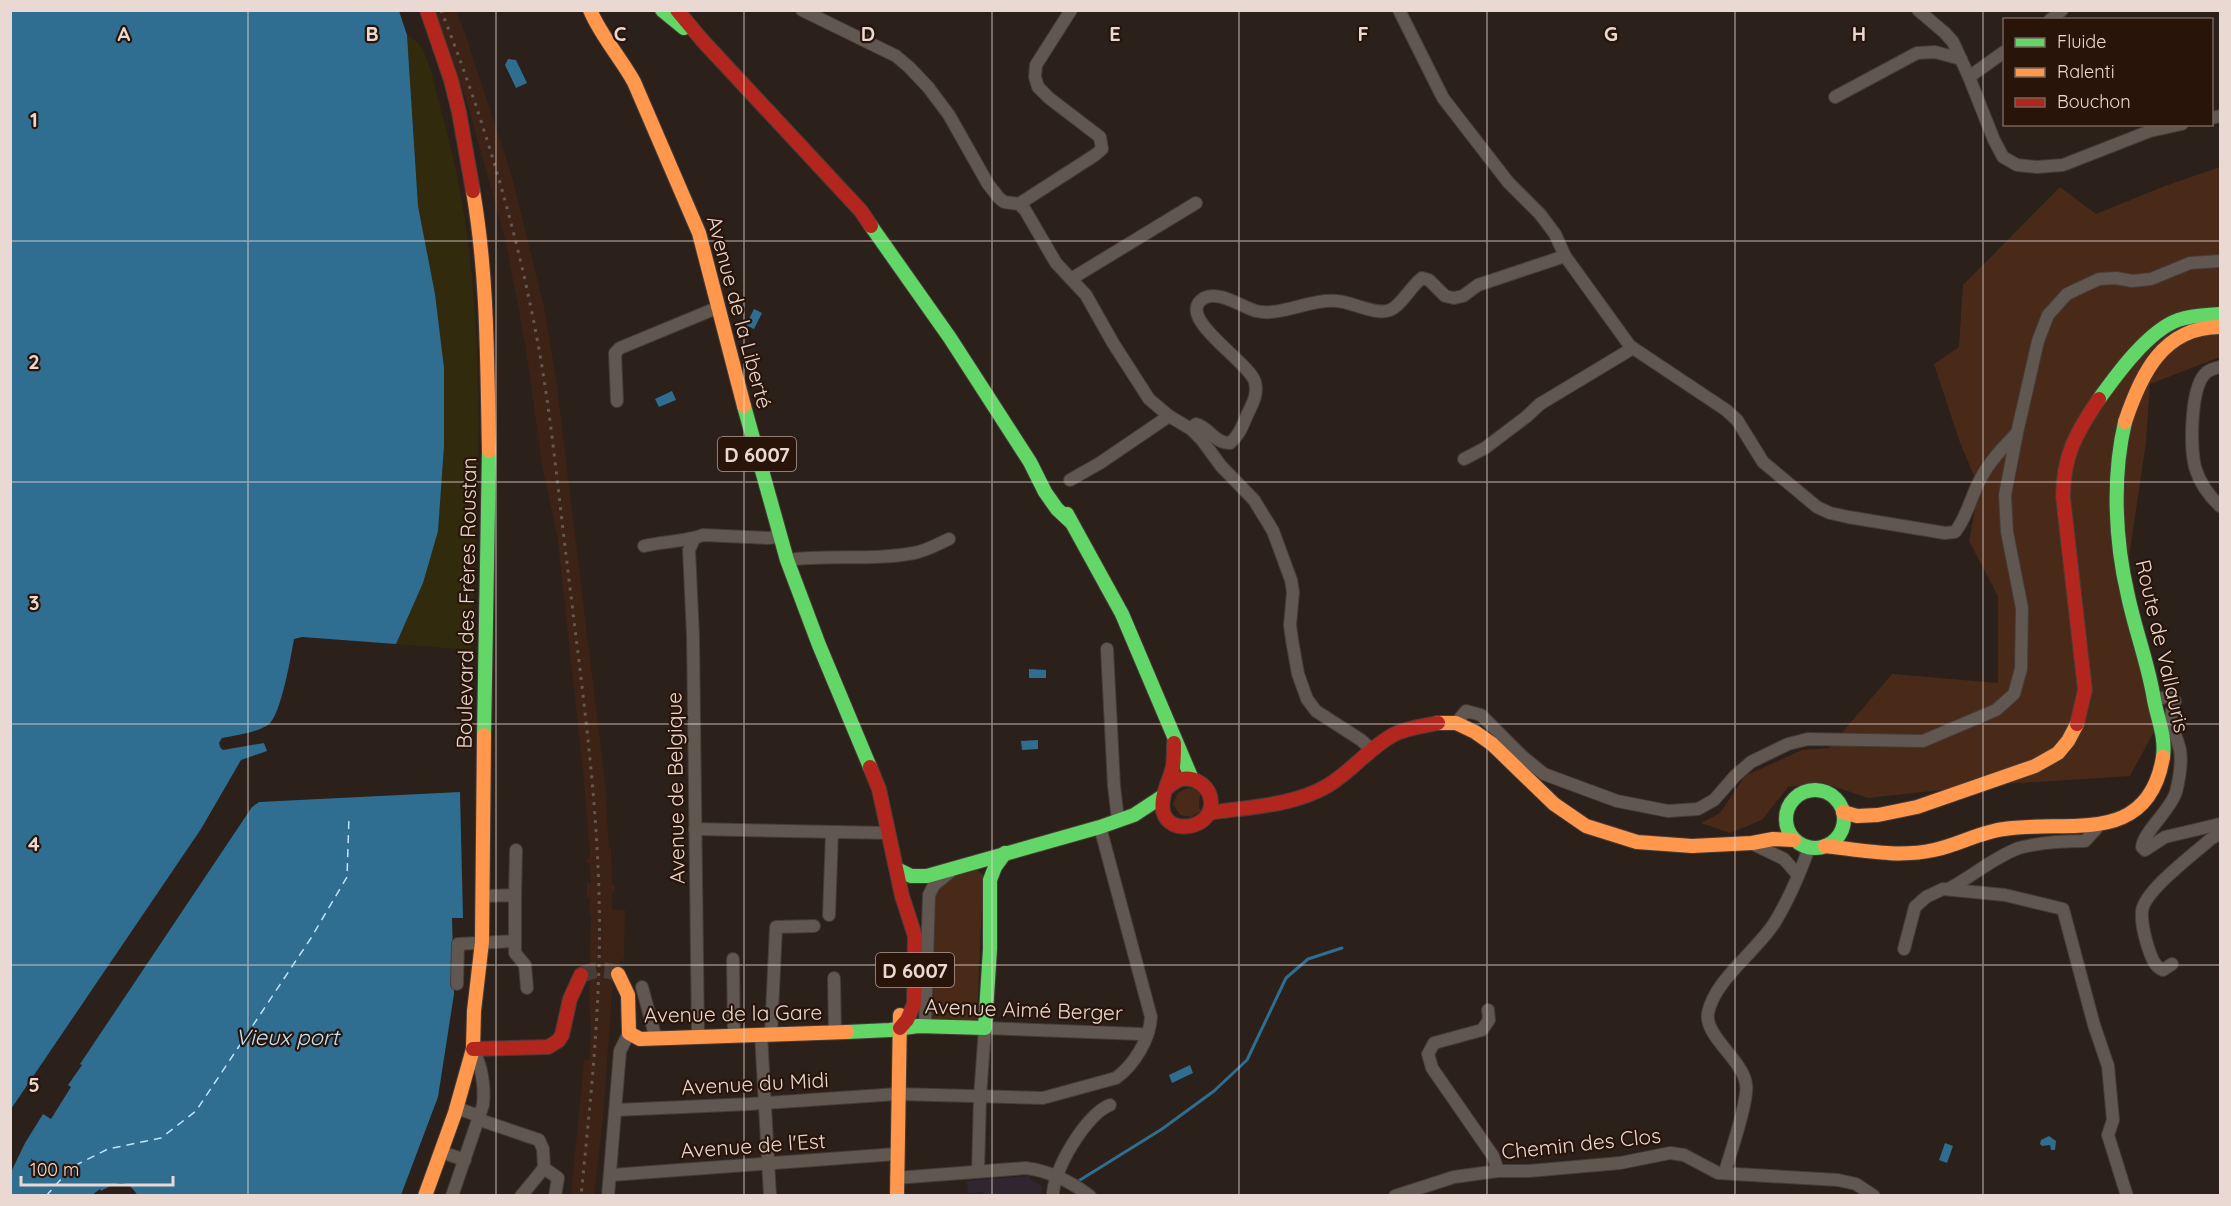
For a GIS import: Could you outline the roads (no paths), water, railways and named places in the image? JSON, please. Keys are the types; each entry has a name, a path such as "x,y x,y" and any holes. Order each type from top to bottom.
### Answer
{"main road":[{"name":"Boulevard des Frères Roustan","path":"425,1196 457,1108 473,1048 474,1011 483,942 485,609 489,473 484,270 472,176 451,80 427,10"},
{"name":"D 6007","path":"590,10 597,29 609,44"},
{"name":"D 6007","path":"599,10 609,44"},
{"path":"662,10 702,40"},
{"path":"677,10 702,40 861,211 950,338 1030,462 1054,488 1122,614 1192,778"},
{"name":"Avenue de la Liberté","path":"609,44 634,82 699,233 787,560 819,645 879,789 904,902 915,936 914,1004 907,1020 900,1028 897,1094 897,1196"},
{"path":"1843,812 1857,816 1878,815 1917,807 2035,766 2058,753 2068,741 2076,727 2085,690 2063,497 2064,468 2070,448 2079,428 2104,393 2137,351 2155,334 2175,321 2195,315 2220,314"},
{"name":"Route de Vallauris","path":"1825,846 1916,854 1996,830 2025,826 2097,825 2116,820 2128,813 2151,791 2160,777 2164,739 2146,660 2124,580 2116,474 2118,450 2122,428 2139,386 2155,360 2182,333 2195,328 2220,327"},
{"path":"1209,813 1315,792 1327,786 1393,735 1440,723 1456,723 1492,744 1554,804 1586,826 1637,842 1692,846 1758,842 1825,846 1834,841 1844,823 1843,812 1832,795 1823,791 1803,792 1795,797 1789,806 1786,825 1802,844"},
{"path":"1168,819 1162,804 1173,766 1174,739"},
{"path":"897,869 906,876 927,876 1100,827 1134,815 1165,792 1178,779 1192,778 1204,785 1211,798 1209,813 1199,824 1189,827 1181,827 1168,819 1134,815"},
{"path":"1211,798 1262,804"},
{"path":"1758,842 1786,825"},
{"path":"985,1028 990,949 990,880 995,867 1005,853"},
{"path":"904,902 927,876"},
{"path":"473,1048 548,1047 558,1041 564,1030 570,999 581,975"},
{"name":"Avenue de la Gare","path":"618,975 626,983 629,1033 636,1038 651,1040 835,1033 900,1028"},
{"name":"Avenue Aimé Berger","path":"900,1028 925,1026 985,1028"}],"street":[{"path":"802,10 896,56 928,87 949,115 988,184 999,198 1005,202 1019,204 1025,210 1056,263 1086,294 1113,343 1149,399 1169,416 1191,429 1221,466 1254,500 1273,531 1291,580 1292,640 1298,674 1307,699 1316,711 1361,740 1372,750"},
{"path":"1019,204 1095,156 1102,149 1100,137 1049,98 1038,87 1035,77 1036,65 1071,10"},
{"path":"1399,10 1443,98 1508,182 1555,234 1565,256 1633,348 1726,410 1737,420 1763,462 1817,507 1830,513 1945,533 1955,532 1964,522 1979,481 1998,453 2017,433"},
{"path":"1918,10 1953,42 2003,157 2017,165 2037,167 2063,165 2150,131 2172,126"},
{"path":"1834,98 1917,53 1935,52 1961,60"},
{"path":"1969,77 2003,53"},
{"path":"1071,279 1196,203"},
{"path":"1191,429 1197,424 1203,426 1213,438 1223,443 1230,443 1241,431 1256,394 1255,381 1245,366 1203,327 1197,315 1198,306 1204,298 1216,296 1258,312 1337,300 1380,311 1390,311 1422,278 1429,280 1445,296 1454,298 1463,296 1478,285 1565,256"},
{"path":"1456,723 1466,711 1472,711 1494,726 1523,758 1545,774 1617,801 1668,811 1698,809 1714,800 1751,762 1788,744 1808,739 1923,741 1996,711 2014,694 2021,669 2022,608 2007,532 2005,495 2038,341 2048,315 2067,294 2099,279 2116,278 2133,281 2151,279 2190,263 2220,261"},
{"path":"616,401 615,353 719,307"},
{"path":"1464,459 1485,448 1540,404 1633,348"},
{"path":"2220,367 2206,373 2198,385 2194,401 2193,450 2200,481 2208,495 2220,506"},
{"path":"1070,480 1100,463 1169,416"},
{"path":"644,546 680,539 694,539 703,535 770,538 780,536"},
{"name":"Avenue de Belgique","path":"694,539 689,550 693,636 698,1037"},
{"path":"787,560 805,557 891,556 913,553 949,539"},
{"path":"1107,649 1113,786 1119,820"},
{"path":"2154,700 2170,696 2175,701 2169,715 2173,734 2180,750 2179,772 2173,799 2156,826 2143,841 2142,847 2145,850 2165,837 2220,824"},
{"path":"1949,889 1991,862 2019,849 2056,841 2085,841 2097,825"},
{"path":"1100,827 1151,1017 1147,1036"},
{"path":"695,830 889,833"},
{"path":"829,915 832,832"},
{"path":"2172,964 2163,970 2159,969 2152,959 2142,926 2142,909 2163,880 2212,838 2220,834"},
{"path":"1758,842 1784,859 1798,875"},
{"path":"1725,1172 1744,1101 1746,1084 1741,1071 1710,1027 1708,1017 1710,1005 1725,981 1774,923 1798,875 1802,844"},
{"path":"516,850 515,953 525,965 526,988"},
{"path":"925,1026 929,895 934,885 964,864 981,869 990,880"},
{"path":"1904,949 1915,907 1926,897 1943,889 2005,895 2063,909 2094,1025 2108,1066 2113,1120 2109,1136 2127,1196"},
{"path":"483,896 515,896"},
{"path":"771,1196 765,1102 766,1034 776,927 814,926"},
{"path":"457,984 458,944 515,941"},
{"path":"733,959 734,1036"},
{"path":"834,978 835,1033"},
{"path":"1488,1010 1489,1020 1482,1030 1434,1043 1428,1054 1432,1068 1493,1156 1498,1171"},
{"path":"978,1172 985,1028"},
{"name":"Avenue Aimé Berger","path":"985,1028 1070,1030 1147,1036"},
{"path":"608,1196 620,1051 629,1033"},
{"name":"Avenue du Midi","path":"616,1110 897,1094 1044,1098 1116,1078 1125,1071 1147,1036"},
{"path":"452,1196 479,1118 484,1090 480,1063 473,1048"},
{"path":"1053,1196 1056,1176 1062,1161 1094,1115 1110,1105"},
{"path":"457,1108 539,1140 543,1149 544,1168 521,1196"},
{"path":"441,1152 465,1160"},
{"name":"Chemin des Clos","path":"1395,1196 1454,1177 1498,1171 1620,1163 1670,1153 1683,1155 1718,1173 1838,1180 1856,1184 1874,1196"},
{"name":"Avenue de l'Est","path":"611,1174 896,1154"},
{"path":"544,1168 558,1178 555,1196"},
{"path":"896,1178 1026,1168 1056,1176 1072,1183 1090,1196"}],"water":[{"path":"11,10 399,11 407,35 418,206 435,294 444,368 444,446 438,531 423,583 396,644 302,637 294,639 285,685 273,719 263,728 222,738 219,743 223,750 264,743 267,751 241,760 201,829 11,1109"},
{"path":"508,59 516,60 527,83 516,88 505,65"},
{"path":"754,309 762,313 754,329 746,325"},
{"path":"672,391 676,400 659,407 655,399"},
{"path":"1029,669 1046,670 1046,678 1029,678"},
{"path":"1038,740 1038,749 1022,750 1021,741"},
{"name":"Vieux port","path":"460,792 463,918 452,918 454,994 438,1097 401,1195 138,1196 130,1186 121,1183 101,1191 100,1189 92,1195 11,1196 11,1172 25,1143 43,1114 51,1119 71,1087 68,1085 82,1065 80,1064 252,807 259,802"},
{"path":"1190,1065 1193,1073 1172,1083 1169,1075"},
{"path":"2049,1136 2056,1141 2055,1150 2051,1150 2050,1145 2040,1144 2041,1140"},
{"path":"1945,1143 1953,1146 1947,1163 1939,1160"}],"waterway":[{"path":"1080,1180 1162,1129 1214,1091 1247,1060 1286,978 1308,959 1342,948"}],"tunnel":[{"path":"581,975 600,970 618,974"}],"railway":[{"path":"441,10 495,165 526,283 549,413 582,687 595,811 599,894 599,970 595,1045 581,1196"}]}
